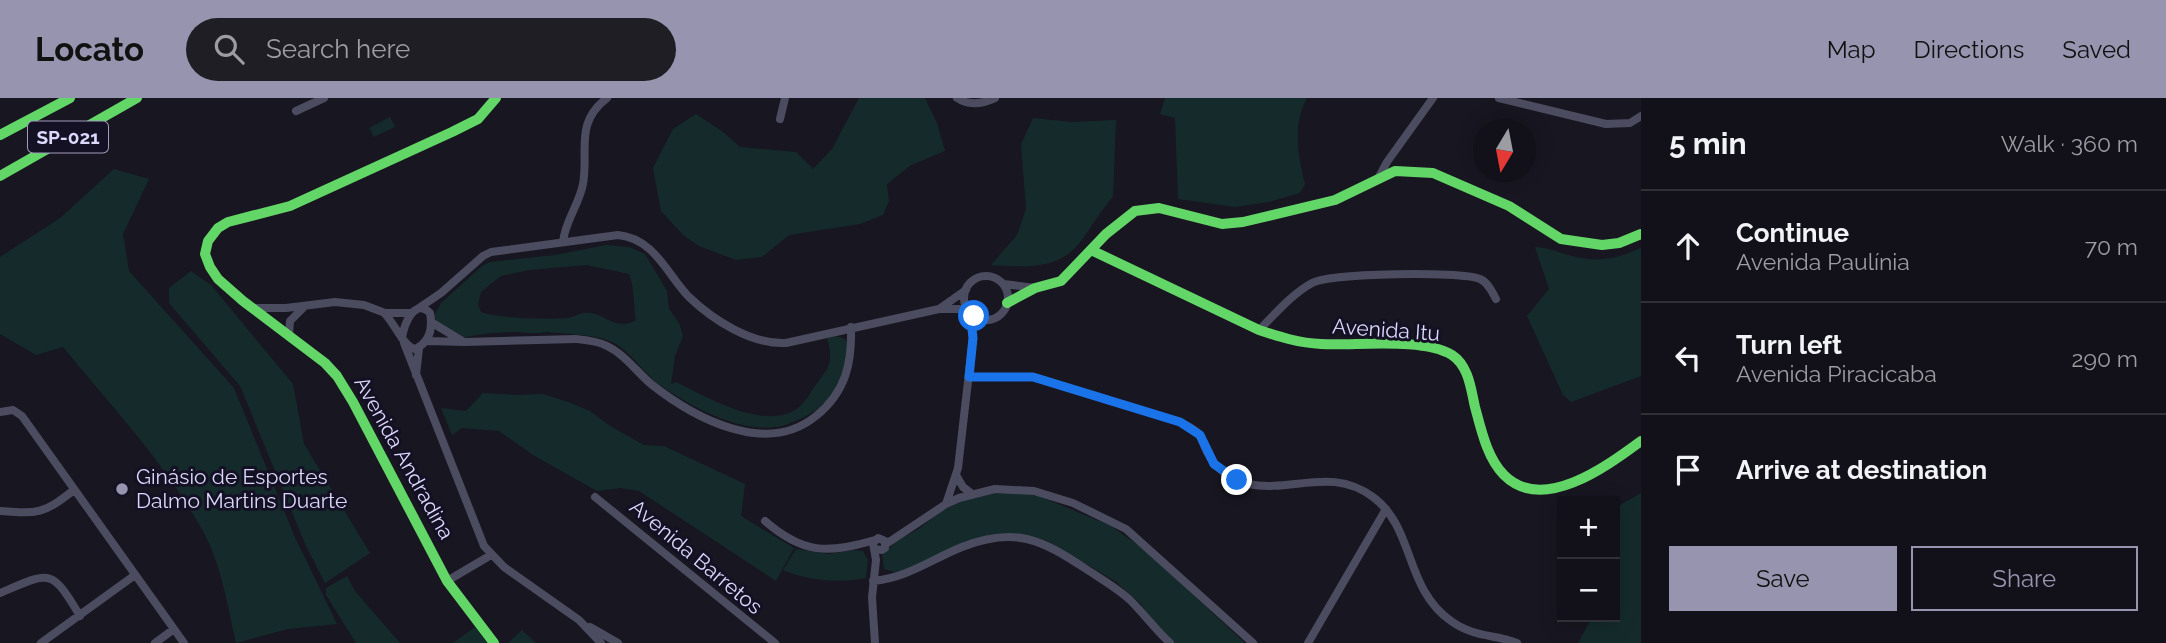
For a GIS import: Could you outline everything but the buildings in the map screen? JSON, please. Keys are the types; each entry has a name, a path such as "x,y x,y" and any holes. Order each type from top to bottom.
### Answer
{"main road":[{"name":"SP-021","path":"0,135 70,98"},
{"name":"SP-021","path":"0,176 137,98"},
{"name":"Avenida Andradina","path":"494,643 447,581 336,374 289,334 236,296 216,277 206,255 207,245 219,228 227,223 289,206 452,132 478,119 496,98"},
{"path":"1007,303 1035,288 1061,281 1122,220 1135,211 1150,208 1170,210 1222,224 1243,222 1335,200 1379,177 1405,170 1433,173 1509,206 1561,239 1602,245 1619,243 1639,233"},
{"name":"Avenida Itu","path":"1091,250 1259,330 1302,343 1421,348 1450,354 1458,359 1465,369 1489,451 1496,465 1508,479 1528,489 1540,492 1566,487 1641,441"}],"street":[{"path":"296,111 324,98"},
{"path":"563,242 564,229 583,186 585,130 590,117 607,98"},
{"path":"780,119 785,98"},
{"path":"957,98 975,104 995,98"},
{"path":"1379,177 1433,98"},
{"path":"1499,98 1606,124 1630,123 1641,116"},
{"path":"1392,155 1405,170"},
{"path":"618,643 579,620 491,555 475,528 403,340 404,325 413,311 441,293 484,256 509,249 618,235 640,240 649,247 689,297 705,310 738,331 765,342 786,343 939,309 969,311 985,319"},
{"path":"1259,330 1313,282 1339,276 1455,275 1478,278 1489,286 1496,299"},
{"path":"972,494 956,477 973,338 969,311 964,300 966,290 969,284 980,277 993,277 1004,284 1035,288"},
{"path":"973,338 985,319 999,315 1007,303 1004,284"},
{"path":"939,309 966,290"},
{"path":"416,378 419,348 427,341 431,318 441,293"},
{"path":"254,308 350,303 385,313 426,309 431,318 465,342"},
{"path":"289,334 290,321 304,307"},
{"path":"385,313 408,347 419,348"},
{"path":"427,341 576,339 607,345 654,386 688,409 743,432 763,434 794,429 812,420 827,407 845,381 850,363 851,327"},
{"path":"969,377 1033,377 1163,416 1200,435 1214,464 1237,480 1262,485 1321,481 1346,483 1374,497 1386,509 1407,549 1420,586 1436,608 1450,621 1474,633 1517,643"},
{"path":"0,412 18,412 184,643"},
{"path":"946,504 958,468"},
{"path":"765,521 784,537 812,549 879,545 902,534 946,504 972,494 995,489 1034,491 1103,516 1139,539 1253,643"},
{"path":"0,511 41,512 74,490"},
{"name":"Avenida Barretos","path":"595,497 775,643"},
{"path":"1308,643 1386,509"},
{"path":"873,581 900,577 962,547 1005,536 1025,538 1053,548 1129,599 1170,643"},
{"path":"875,643 873,581 879,545"},
{"path":"447,581 491,555"},
{"path":"876,564 900,577"},
{"path":"41,643 135,575"},
{"path":"0,593 35,578 50,577 63,587 80,616"},
{"path":"579,620 601,643"},
{"path":"155,643 174,629"}],"green space":[{"path":"859,98 925,98 937,123 945,151 911,165 887,184 889,201 883,215 860,224 789,235 762,257 736,260 699,246 684,236 661,211 653,168 673,129 696,114 740,147 796,152 813,169 832,149"},
{"path":"1165,98 1307,98 1302,108 1298,130 1305,184 1300,193 1235,207 1178,199 1175,118 1160,114"},
{"path":"390,117 395,127 374,137 369,128"},
{"path":"1033,118 1072,122 1116,120 1113,197 1081,241 1062,258 1040,265 991,265 1017,235 1026,209 1021,144"},
{"path":"114,169 149,179 123,234 129,271 234,388 294,535 337,624 288,629 236,643 224,588 211,548 190,510 157,461 63,347 36,355 0,334 0,257 60,218"},
{"path":"606,245 629,247 645,254 667,291 669,309 679,323 683,336 675,356 671,384 676,382 736,410 769,416 785,414 801,406 824,374 830,359 827,338 835,336 845,339 848,351 841,378 836,389 820,407 800,419 781,426 744,425 713,415 683,400 657,383 626,352 607,340 546,332 497,333 462,338 437,324 434,316 441,303 482,266 490,262 555,255","holes":["587,265 629,274 636,320 628,323 615,323 591,313 560,319 498,316 481,312 478,305 481,292 501,276 529,270"]},
{"path":"1535,247 1582,258 1599,259 1615,257 1641,248 1641,376 1571,402 1563,395 1527,316 1549,289"},
{"path":"191,271 211,285 293,384 304,444 370,553 325,583 306,546 240,386 169,303 169,288"},
{"path":"483,393 543,394 568,402 590,411 644,445 664,446 745,484 741,516 794,548 776,581 639,491 621,488 597,491 533,455 499,431 462,428 452,435 441,408 466,411"},
{"path":"1007,491 1039,496 1111,526 1145,550 1245,643 1175,643 1139,602 1115,581 1045,540 1028,536 990,537 905,570 894,572 884,569 882,555 898,540 920,528 940,512 962,501"},
{"path":"1641,493 1641,643 1578,643 1589,622 1620,622 1620,505"},
{"path":"796,549 829,554 863,551 868,560 866,578 824,580 783,570"},
{"path":"347,576 355,591 400,643 356,643 326,595 326,588"},
{"path":"475,627 487,643 453,643"},
{"path":"522,630 536,643 508,643"}],"traffic: fast":[{"path":"0,135 70,98"},
{"path":"0,176 137,98"},
{"path":"494,643 447,581 337,376 325,363 218,279 205,254 208,241 218,228 228,222 290,206 452,132 478,119 496,98"},
{"path":"1007,303 1035,288 1061,281 1106,234 1135,211 1159,208 1222,224 1243,222 1335,200 1395,171 1433,173 1509,206 1561,239 1602,245 1619,243 1641,234"},
{"path":"1091,250 1259,330 1282,337 1321,344 1407,344 1439,349 1452,355 1466,372 1482,434 1493,460 1504,475 1520,486 1537,490 1574,482 1611,462 1641,441"}],"place":[{"name":"Ginásio de Esportes Dalmo Martins Duarte","path":"122,489"}],"route":[{"path":"974,316 970,312 973,338 969,377 1033,377 1180,422 1200,435 1214,464 1237,480"}]}
